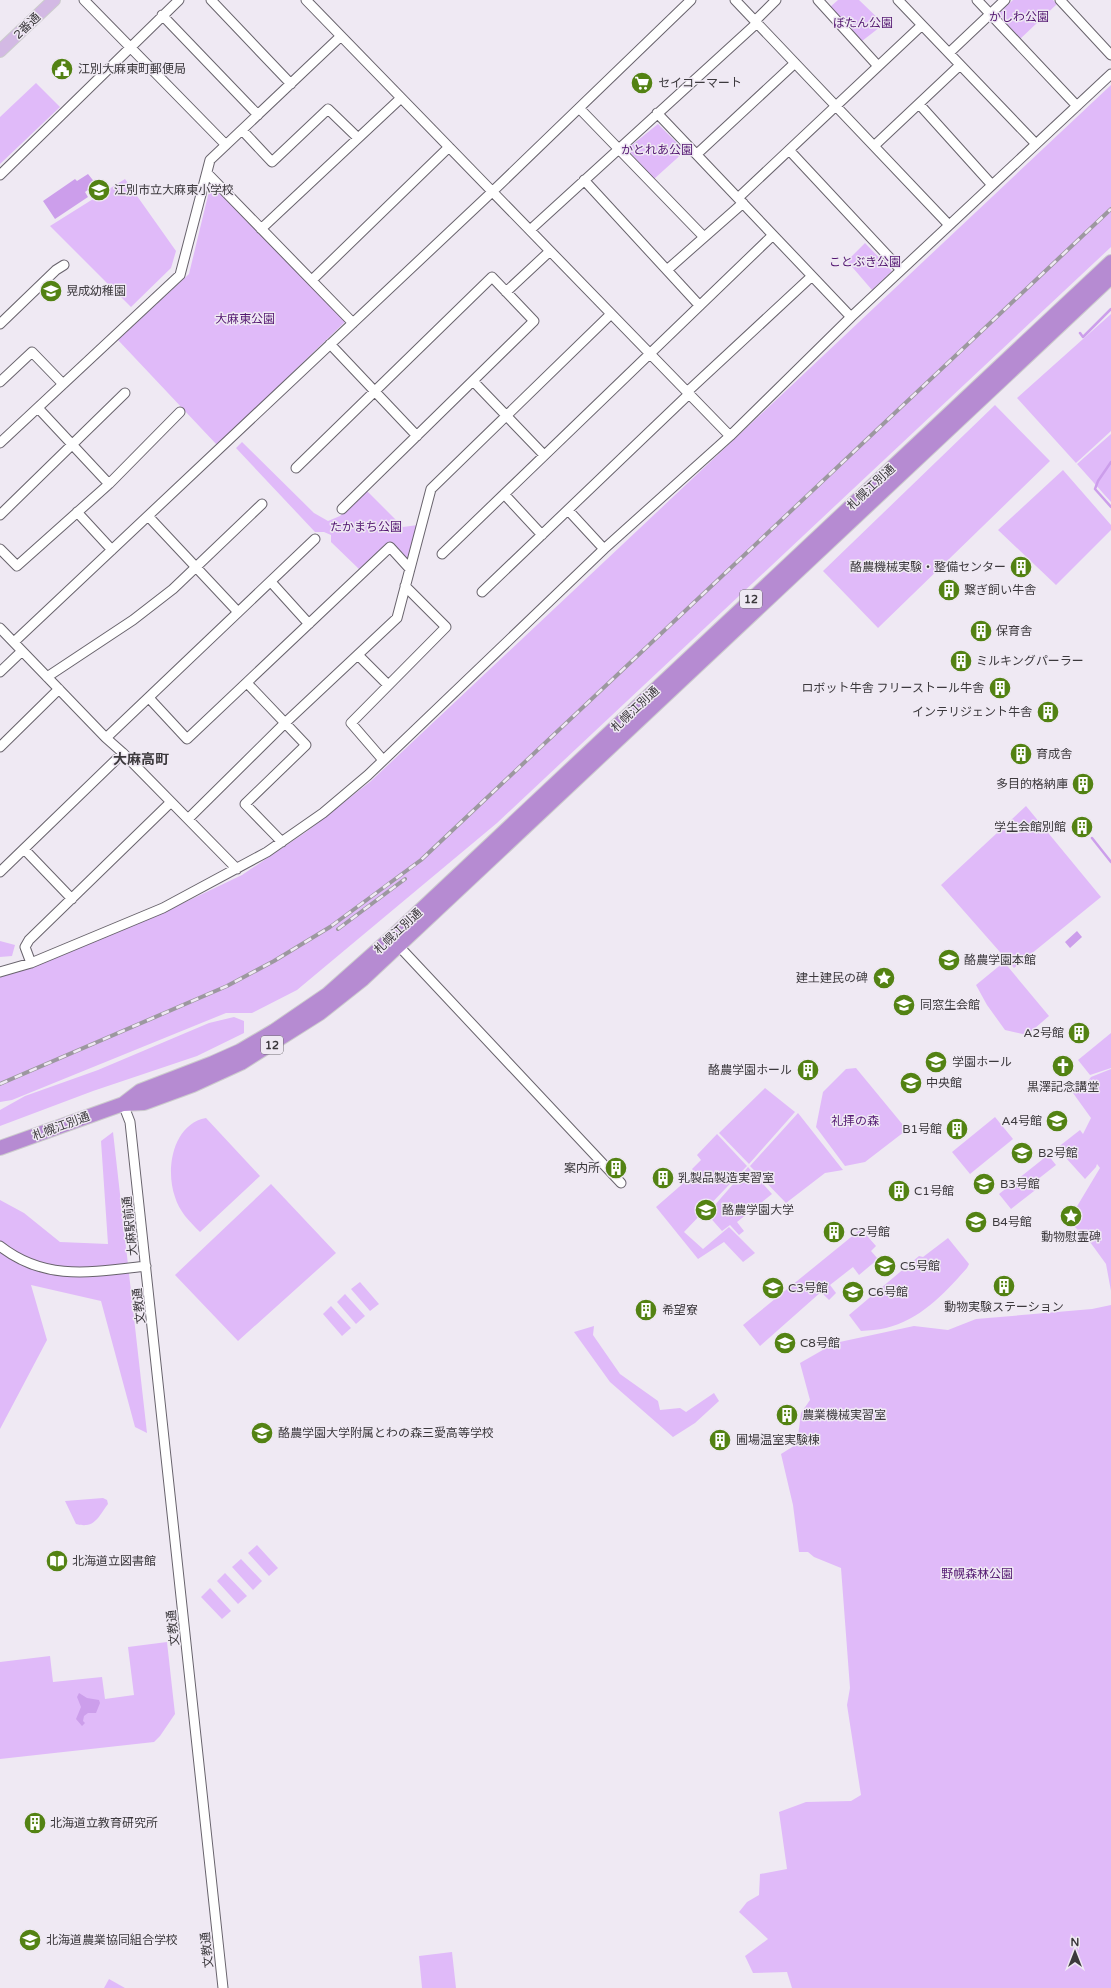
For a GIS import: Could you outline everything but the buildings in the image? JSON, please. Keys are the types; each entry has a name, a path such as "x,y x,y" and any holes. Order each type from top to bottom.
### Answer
{"highway":[{"name":"札幌江別通","path":"395,941 1111,262"},
{"name":"札幌江別通","path":"0,1148 123,1104 140,1091 214,1063 240,1051 274,1031 328,994 395,941 1111,277"}],"main road":[{"name":"2番通","path":"0,51 54,0"}],"street":[{"path":"84,0 226,145"},
{"path":"0,175 179,0"},
{"path":"211,0 291,84"},
{"path":"306,0 730,436"},
{"path":"735,0 949,225"},
{"path":"530,230 756,22 776,0"},
{"path":"818,0 878,66"},
{"path":"898,0 1036,144"},
{"path":"977,0 1077,106"},
{"path":"949,53 1005,0"},
{"path":"1060,0 1111,56"},
{"path":"14,642 492,192 689,1"},
{"path":"162,15 258,115"},
{"path":"667,270 704,237 789,150 922,25"},
{"path":"0,443 180,276 210,160 341,36"},
{"path":"697,154 795,63"},
{"path":"874,146 960,65"},
{"path":"0,972 31,963 163,908 237,870 282,842 323,813 383,760 604,549 730,436 851,317 1111,74"},
{"path":"262,229 401,98"},
{"path":"919,104 992,185"},
{"path":"579,108 704,237"},
{"path":"242,130 272,162 328,109 358,138"},
{"path":"657,113 851,317"},
{"path":"312,280 449,147"},
{"path":"789,150 901,270"},
{"path":"207,173 353,322"},
{"path":"584,180 699,305"},
{"path":"442,554 773,235"},
{"path":"506,292 550,251"},
{"path":"0,324 56,270 64,265"},
{"path":"482,592 688,393 812,276"},
{"path":"296,468 373,391 492,278 534,321 342,509"},
{"path":"188,819 285,723 396,618 431,489 611,314"},
{"path":"330,344 417,436"},
{"path":"0,382 32,352 63,384"},
{"path":"473,382 544,455"},
{"path":"0,515 125,393"},
{"path":"38,408 109,484"},
{"path":"0,549 17,566 109,484 180,412"},
{"path":"504,494 542,535"},
{"path":"46,676 133,620 173,589 262,504"},
{"path":"568,510 604,549"},
{"path":"77,512 112,550"},
{"path":"148,516 238,612"},
{"path":"106,738 315,539"},
{"path":"149,698 187,739 390,546 410,569"},
{"path":"270,582 309,624"},
{"path":"383,760 351,723 446,628 405,586"},
{"path":"0,628 106,738 172,802 237,870"},
{"path":"0,672 22,651"},
{"path":"358,655 388,685"},
{"path":"247,683 306,745 245,804 282,842"},
{"path":"0,747 59,689"},
{"path":"0,872 123,753"},
{"path":"31,963 25,945 172,802"},
{"path":"24,849 72,898"},
{"path":"395,941 622,1182"},
{"name":"大麻駅前通","path":"0,1246 25,1262 51,1270 86,1272 146,1266 130,1122 123,1104"},
{"name":"文教通","path":"146,1266 223,1988"}],"green space":[{"name":"ぼたん公園","path":"838,0 859,0 884,24 862,41 829,8"},
{"name":"かしわ公園","path":"1013,0 1053,0 1057,4 1019,40 996,16"},
{"path":"36,83 60,107 0,164 0,117"},
{"path":"1111,85 1111,247 497,823 297,990 252,1013 226,1013 12,1100 0,1102 0,970 124,927 175,907 242,875 306,832 371,781"},
{"name":"かとれあ公園","path":"658,124 685,151 654,179 627,149"},
{"path":"125,179 176,251 171,268 131,307 50,226"},
{"name":"大麻東公園","path":"211,183 348,319 217,445 118,340 189,274"},
{"name":"ことぶき公園","path":"865,243 892,271 872,290 847,261"},
{"path":"1111,314 1111,431 1076,463 1017,398"},
{"path":"995,405 1050,461 878,628 823,571"},
{"path":"1111,434 1111,502 1077,464"},
{"name":"たかまち公園","path":"242,442 314,513 328,521 340,516 366,490 403,527 418,525 409,559 405,559 389,542 359,569 331,542 331,535 324,532 315,532 236,448"},
{"path":"1063,470 1111,525 1111,530 1056,585 998,530"},
{"path":"1026,806 1101,897 1014,968 941,885"},
{"path":"0,941 15,945 12,956 0,957"},
{"path":"1004,962 1049,1016 1027,1035 1005,1030 987,1005 976,985"},
{"path":"234,1017 244,1021 244,1033 197,1056 93,1091 0,1126 0,1110 25,1096 98,1070 209,1023"},
{"path":"1111,1033 1111,1068 1090,1075 1078,1060"},
{"name":"礼拝の森","path":"856,1068 903,1125 904,1132 865,1162 845,1166 816,1127 823,1092 846,1069"},
{"path":"1111,1069 1111,1291 1106,1264 1090,1242 1074,1226 1076,1208 1100,1168 1097,1164 1085,1179 1057,1148 1080,1130 1083,1134 1091,1118 1073,1093 1083,1087 1091,1077"},
{"path":"765,1088 795,1112 749,1164 719,1133"},
{"path":"798,1113 843,1170 825,1173 786,1203 750,1166"},
{"path":"995,1117 1013,1139 970,1174 952,1152"},
{"path":"206,1118 260,1176 200,1232 188,1220 179,1207 172,1186 171,1174 174,1149 179,1138 186,1129 195,1122"},
{"path":"113,1132 147,1433 135,1427 101,1301 31,1285 47,1340 0,1429 0,1200 24,1213 60,1242 108,1244 101,1141"},
{"path":"717,1134 747,1166 684,1232 703,1249 729,1227 755,1253 743,1262 724,1242 698,1259 656,1207 695,1173 692,1169 701,1160 697,1155"},
{"path":"1048,1155 1056,1165 1033,1183 1038,1188 1011,1209 999,1194"},
{"path":"748,1167 772,1194 737,1222 744,1231 739,1235 730,1225 722,1231 707,1214"},
{"path":"271,1184 336,1253 238,1341 175,1275"},
{"path":"861,1229 876,1246 871,1251 878,1259 859,1275 853,1267 830,1285 836,1293 829,1300 821,1292 760,1346 743,1325"},
{"path":"948,1238 969,1264 950,1287 921,1312 910,1319 886,1328 861,1331 849,1315 919,1256 923,1257"},
{"path":"360,1282 379,1304 370,1311 351,1289"},
{"path":"345,1294 365,1316 356,1324 337,1302"},
{"name":"野幌森林公園","path":"1111,1305 1111,1988 792,1988 787,1972 753,1973 745,1956 768,1939 739,1912 747,1902 759,1895 760,1874 787,1869 779,1812 806,1802 851,1801 861,1795 847,1705 850,1688 841,1568 814,1557 808,1552 799,1552 793,1505 781,1454 797,1444 801,1413 810,1400 800,1363 835,1343 914,1326 948,1330 976,1319 1092,1309"},
{"path":"331,1306 351,1328 342,1336 323,1314"},
{"path":"594,1326 593,1335 620,1374 658,1401 660,1410 680,1408 686,1412 714,1393 719,1401 695,1423 673,1437 610,1382 574,1332"},
{"path":"103,1498 107,1500 108,1504 95,1521 88,1525 76,1524 65,1501"},
{"path":"257,1545 278,1568 269,1576 248,1553"},
{"path":"241,1559 262,1581 253,1590 232,1567"},
{"path":"225,1573 247,1596 238,1604 217,1581"},
{"path":"210,1588 231,1611 222,1619 201,1597"},
{"path":"167,1642 175,1714 154,1742 0,1759 0,1662 50,1656 53,1682 102,1677 105,1699 134,1695 128,1647"},
{"path":"452,1952 456,1988 422,1988 419,1956"},
{"path":"109,1979 125,1988 104,1988"}],"shaded area":[{"path":"88,174 96,184 85,192 88,197 55,219 43,201 75,179 77,181"},
{"path":"1077,931 1082,937 1070,948 1065,942"},
{"path":"79,1693 87,1698 99,1700 100,1703 96,1713 88,1713 84,1716 83,1721 85,1723 82,1726 76,1719 81,1707 77,1697"}],"waterway":[{"path":"1080,333 1083,337 1111,309"},
{"path":"1111,462 1098,481 1095,489 1111,507"},
{"path":"1092,838 1111,862"}],"railway":[{"path":"0,1084 227,986 274,961 330,927 421,860 1111,209"},
{"path":"338,929 405,879"}],"place":[{"name":"江別大麻東町郵便局","path":"62,69"},
{"name":"セイコーマート","path":"642,83"},
{"name":"江別市立大麻東小学校","path":"99,190"},
{"name":"晃成幼稚園","path":"51,291"},
{"name":"酪農機械実験・整備センター","path":"1021,567"},
{"name":"繋ぎ飼い牛舎","path":"949,590"},
{"name":"保育舎","path":"981,631"},
{"name":"ミルキングパーラー","path":"961,661"},
{"name":"ロボット牛舎 フリーストール牛舎","path":"1000,688"},
{"name":"インテリジェント牛舎","path":"1048,712"},
{"name":"育成舎","path":"1021,754"},
{"name":"多目的格納庫","path":"1083,784"},
{"name":"学生会館別館","path":"1082,827"},
{"name":"酪農学園本館","path":"949,960"},
{"name":"建土建民の碑","path":"884,978"},
{"name":"同窓生会館","path":"904,1005"},
{"name":"A2号館","path":"1079,1033"},
{"name":"学園ホール","path":"936,1062"},
{"name":"黒澤記念講堂","path":"1063,1066"},
{"name":"酪農学園ホール","path":"808,1070"},
{"name":"中央館","path":"911,1083"},
{"name":"A4号館","path":"1057,1121"},
{"name":"B1号館","path":"957,1129"},
{"name":"B2号館","path":"1022,1153"},
{"name":"案内所","path":"616,1168"},
{"name":"乳製品製造実習室","path":"663,1178"},
{"name":"B3号館","path":"984,1184"},
{"name":"C1号館","path":"899,1191"},
{"name":"酪農学園大学","path":"706,1210"},
{"name":"動物慰霊碑","path":"1071,1216"},
{"name":"B4号館","path":"976,1222"},
{"name":"C2号館","path":"834,1232"},
{"name":"C5号館","path":"885,1266"},
{"name":"動物実験ステーション","path":"1004,1286"},
{"name":"C3号館","path":"773,1288"},
{"name":"C6号館","path":"853,1292"},
{"name":"希望寮","path":"646,1310"},
{"name":"C8号館","path":"785,1343"},
{"name":"農業機械実習室","path":"787,1415"},
{"name":"酪農学園大学附属とわの森三愛高等学校","path":"262,1433"},
{"name":"圃場温室実験棟","path":"720,1440"},
{"name":"北海道立図書館","path":"57,1561"},
{"name":"北海道立教育研究所","path":"35,1823"},
{"name":"北海道農業協同組合学校","path":"30,1940"}],"district":[{"name":"大麻高町","path":"141,759"}]}
